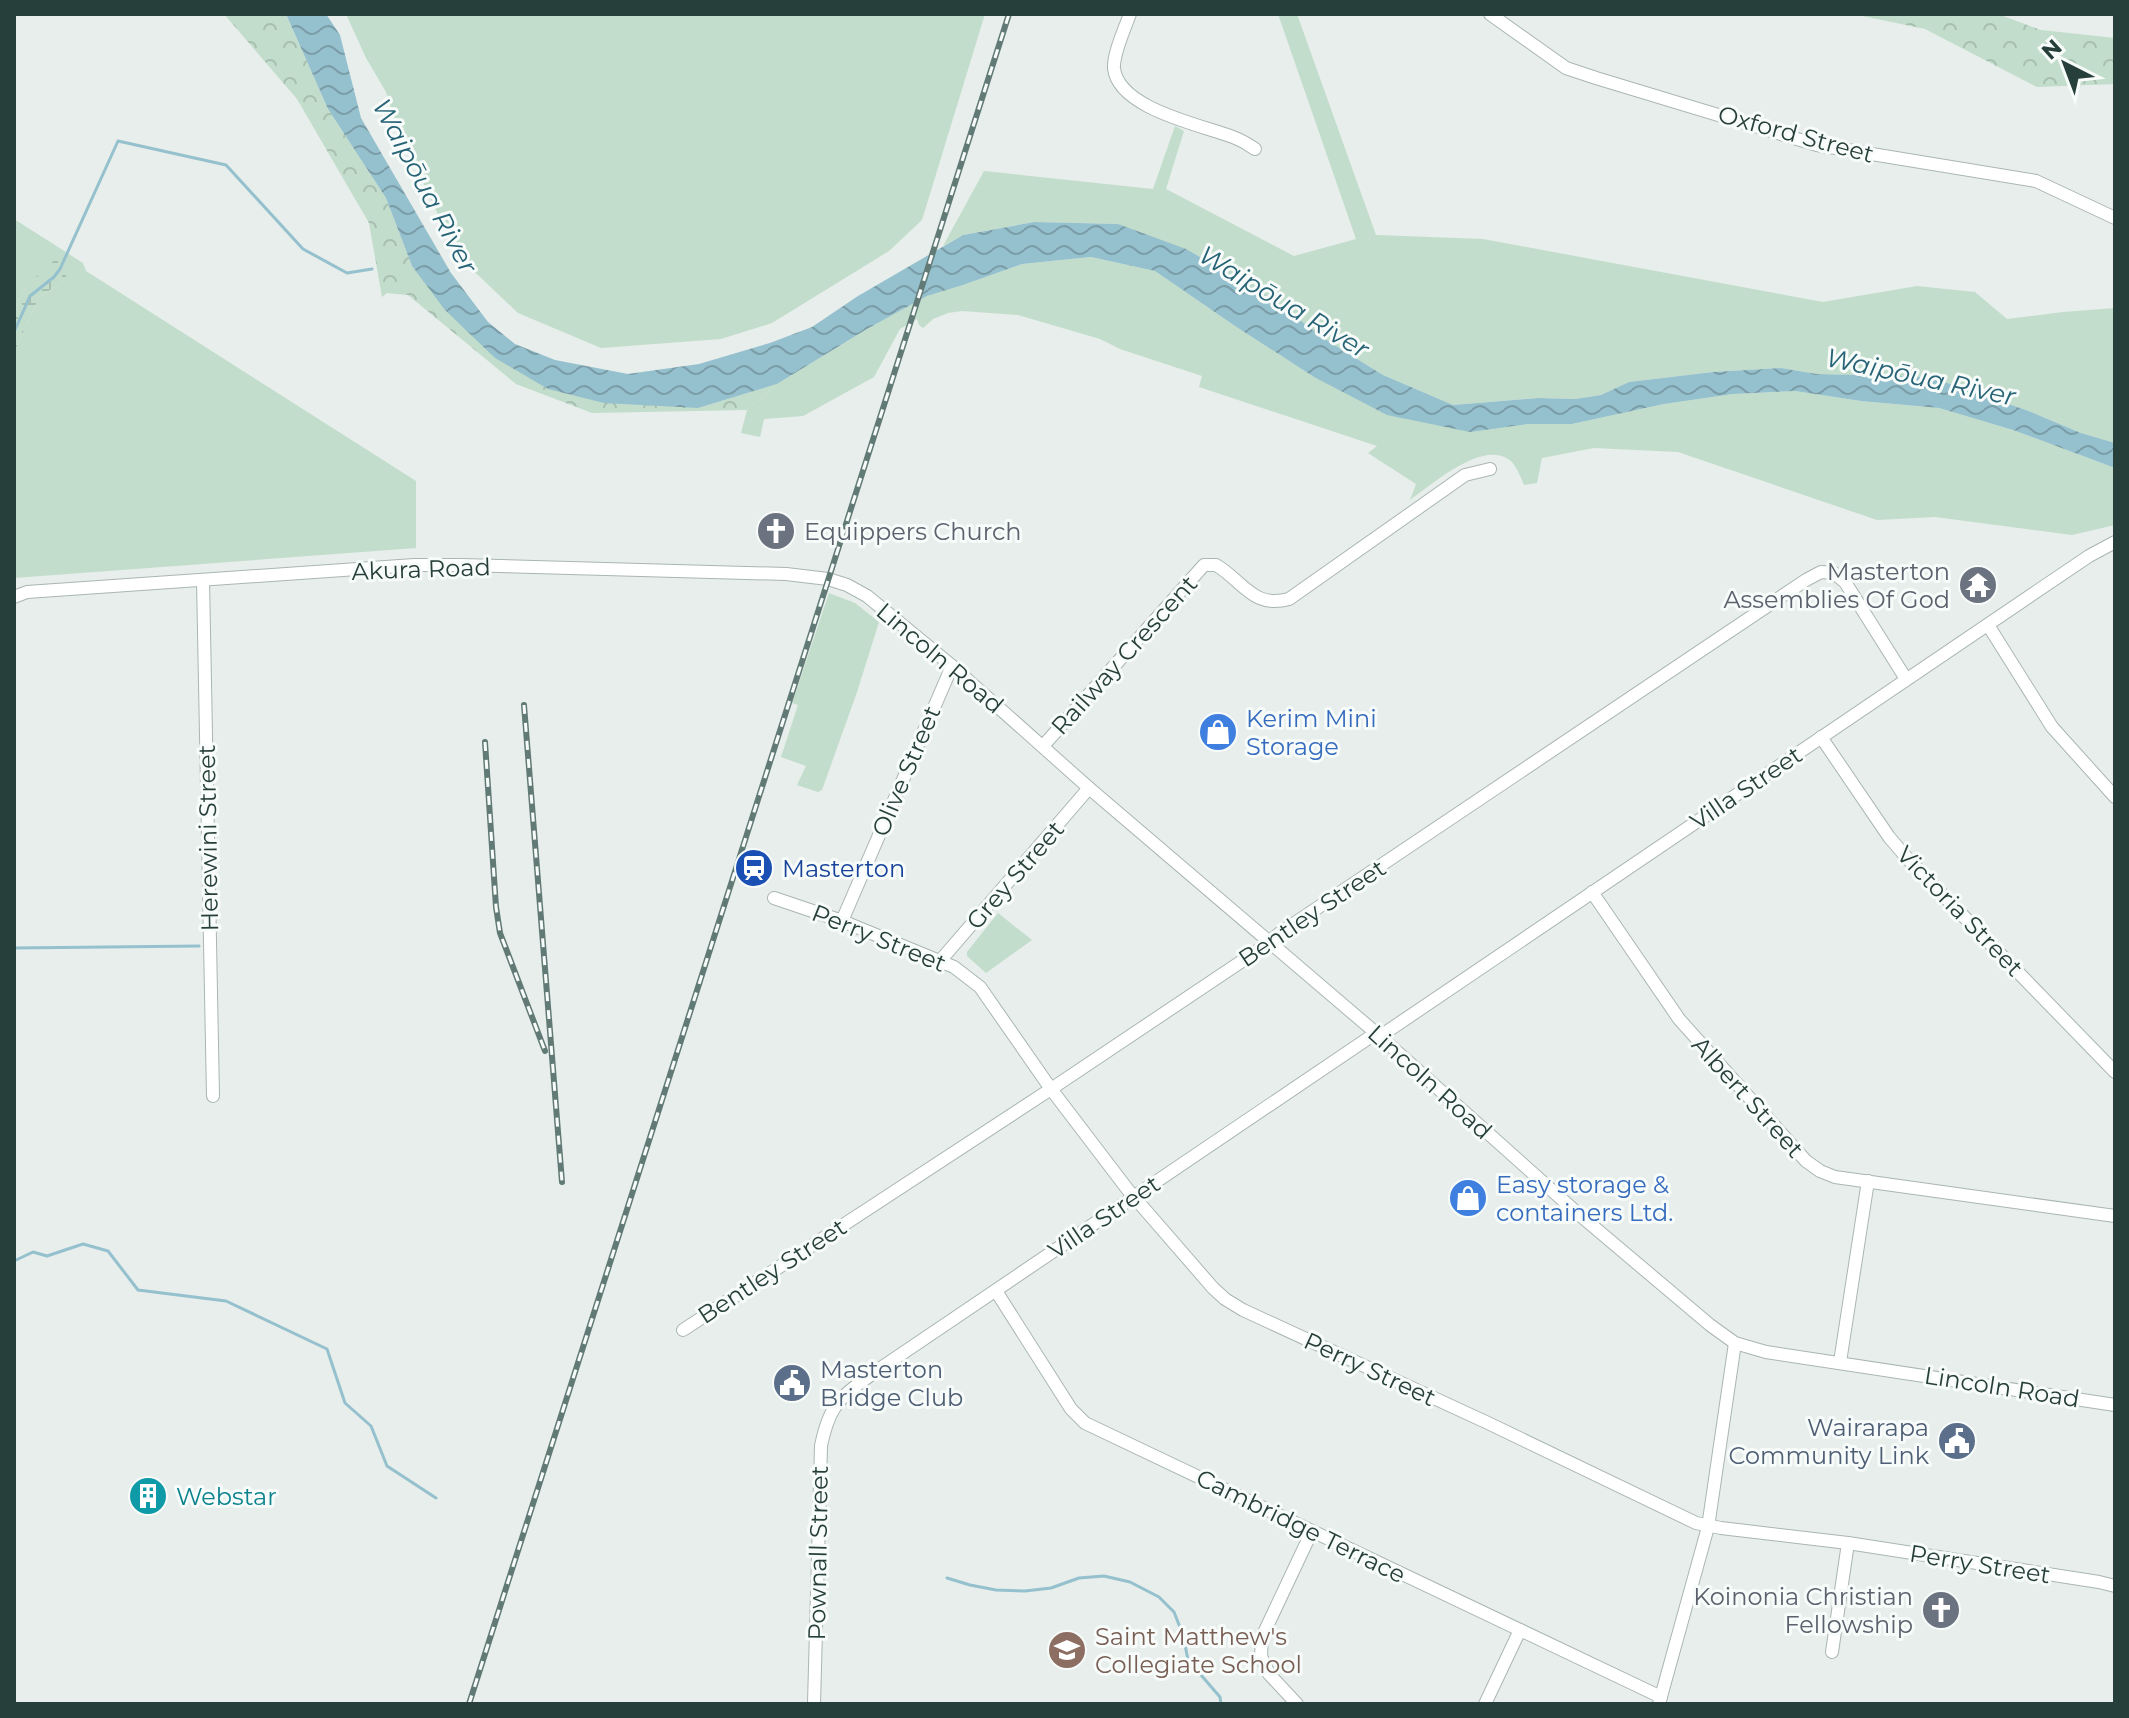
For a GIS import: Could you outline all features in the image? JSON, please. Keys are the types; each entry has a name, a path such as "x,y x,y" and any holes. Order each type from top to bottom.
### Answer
{"street":[{"path":"1130,14 1114,67 1118,80 1132,96 1148,107 1238,138 1255,149"},
{"name":"Oxford Street","path":"1490,14 1566,68 1596,78 1817,145 2036,181 2115,218"},
{"name":"Railway Crescent","path":"1043,746 1204,565 1216,565 1262,599 1275,603 1289,599 1465,475 1490,469"},
{"name":"Villa Street","path":"835,1405 849,1390 872,1374 1134,1197 2089,556 2115,542"},
{"name":"Akura Road","path":"14,597 27,592 414,565 786,574 828,579"},
{"name":"Bentley Street","path":"683,1330 1051,1089 1821,572 1834,573 1845,582 1906,679"},
{"name":"Lincoln Road","path":"828,579 867,596 952,666 1575,1211 1735,1343 1766,1352 2115,1405"},
{"name":"Herewini Street","path":"203,580 213,1096"},
{"path":"1988,625 2052,727 2115,797"},
{"name":"Olive Street","path":"842,921 952,666"},
{"name":"Victoria Street","path":"1821,737 1889,837 1907,858 2115,1072"},
{"name":"Grey Street","path":"940,961 1089,788"},
{"name":"Albert Street","path":"1592,892 1679,1019 1806,1161 1820,1171 1835,1177 2115,1216"},
{"name":"Perry Street","path":"774,898 842,921 954,967 980,987 1051,1089 1134,1197 1213,1288 1243,1310 1488,1423 1687,1520 1708,1527 1848,1543 2115,1586"},
{"path":"1840,1362 1868,1181"},
{"name":"Cambridge Terrace","path":"996,1291 1071,1409 1085,1423 1520,1630 1660,1701"},
{"path":"1660,1701 1708,1527 1735,1343"},
{"name":"Pownall Street","path":"814,1704 821,1446 825,1423 835,1405"},
{"path":"1297,1704 1269,1674 1261,1656 1262,1637 1312,1531"},
{"path":"1832,1652 1848,1543"},
{"path":"1485,1704 1520,1630"}],"green space":[{"path":"224,14 286,14 328,109 386,198 412,266 495,358 698,408 777,384 747,410 592,413 516,384 408,295 387,293 382,297 369,223 297,99"},
{"path":"346,14 985,14 922,220 889,251 772,323 721,339 601,348 518,313 457,255 398,129 386,92"},
{"path":"1278,14 1297,14 1376,235 1483,239 1823,302 1917,286 1975,292 2007,319 2115,308 2115,443 1930,377 1817,374 1781,368 1629,382 1601,395 1575,399 1538,398 1453,405 1383,375 1118,224 1033,222 963,235 943,246 984,171 1153,189 1175,126 1184,131 1166,189 1294,256 1356,239"},
{"path":"1853,14 1998,14 2041,30 2115,38 2115,84 2037,87 1925,29"},
{"path":"14,219 83,263 86,271 416,481 416,548 14,578 14,353 39,297 64,281 26,286 14,311"},
{"path":"59,256 72,262 64,281 39,297 14,353 14,311 26,286"},
{"path":"1091,257 1155,271 1314,377 1527,424 1572,424 1664,404 1733,394 1795,391 1939,408 2013,430 2115,468 2115,525 2072,535 1935,517 1877,520 1678,452 1594,448 1542,458 1537,483 1524,485 1512,462 1501,456 1488,455 1445,474 1410,500 1416,484 1368,453 1377,446 1199,387 1202,376 1120,349 1100,339 1018,315 962,311 933,319 923,328 917,319 900,329 874,377 803,416 764,419 760,437 741,433 747,410 777,384 927,296 1022,264"},
{"path":"829,593 855,603 879,622 822,790 818,792 797,785 806,766 781,757 798,705 792,703"},
{"path":"998,913 1032,940 986,973 967,956 967,952"}],"water":[{"name":"Waipōua River","path":"286,14 326,14 340,35 361,118 451,273 488,322 515,344 555,360 628,374 699,364 812,327 858,296 963,235 1034,222 1118,224 1186,249 1270,298 1328,341 1383,375 1453,405 1538,398 1575,399 1601,395 1629,382 1781,368 1817,374 1930,377 2115,443 2115,468 2013,430 1939,408 1795,391 1733,394 1664,404 1572,424 1527,424 1470,432 1387,415 1314,377 1155,271 1091,257 1022,264 927,296 777,384 698,408 604,403 548,389 495,358 445,310 412,266 386,198 328,109"}],"waterway":[{"path":"14,332 30,296 60,269 118,141 226,165 303,249 347,273 372,269"},
{"path":"14,948 199,946"},
{"path":"14,1261 33,1252 47,1256 83,1244 108,1251 138,1290 226,1301 327,1349 345,1403 371,1426 387,1466 436,1498"},
{"path":"947,1578 996,1590 1025,1591 1051,1588 1079,1578 1104,1576 1130,1582 1159,1597 1174,1612 1188,1660 1220,1697 1221,1704"}],"railway":[{"path":"469,1704 1009,14"},
{"path":"524,705 562,1182"},
{"path":"485,742 500,933 545,1051"}],"place":[{"name":"Equippers Church","path":"776,531"},
{"name":"Masterton Assemblies Of God","path":"1978,585"},
{"name":"Kerim Mini Storage","path":"1218,732"},
{"name":"Masterton","path":"754,868"},
{"name":"Easy storage & containers Ltd.","path":"1468,1198"},
{"name":"Masterton Bridge Club","path":"792,1383"},
{"name":"Wairarapa Community Link","path":"1957,1441"},
{"name":"Webstar","path":"148,1496"},
{"name":"Koinonia Christian Fellowship","path":"1941,1610"},
{"name":"Saint Matthew's Collegiate School","path":"1067,1650"}]}
